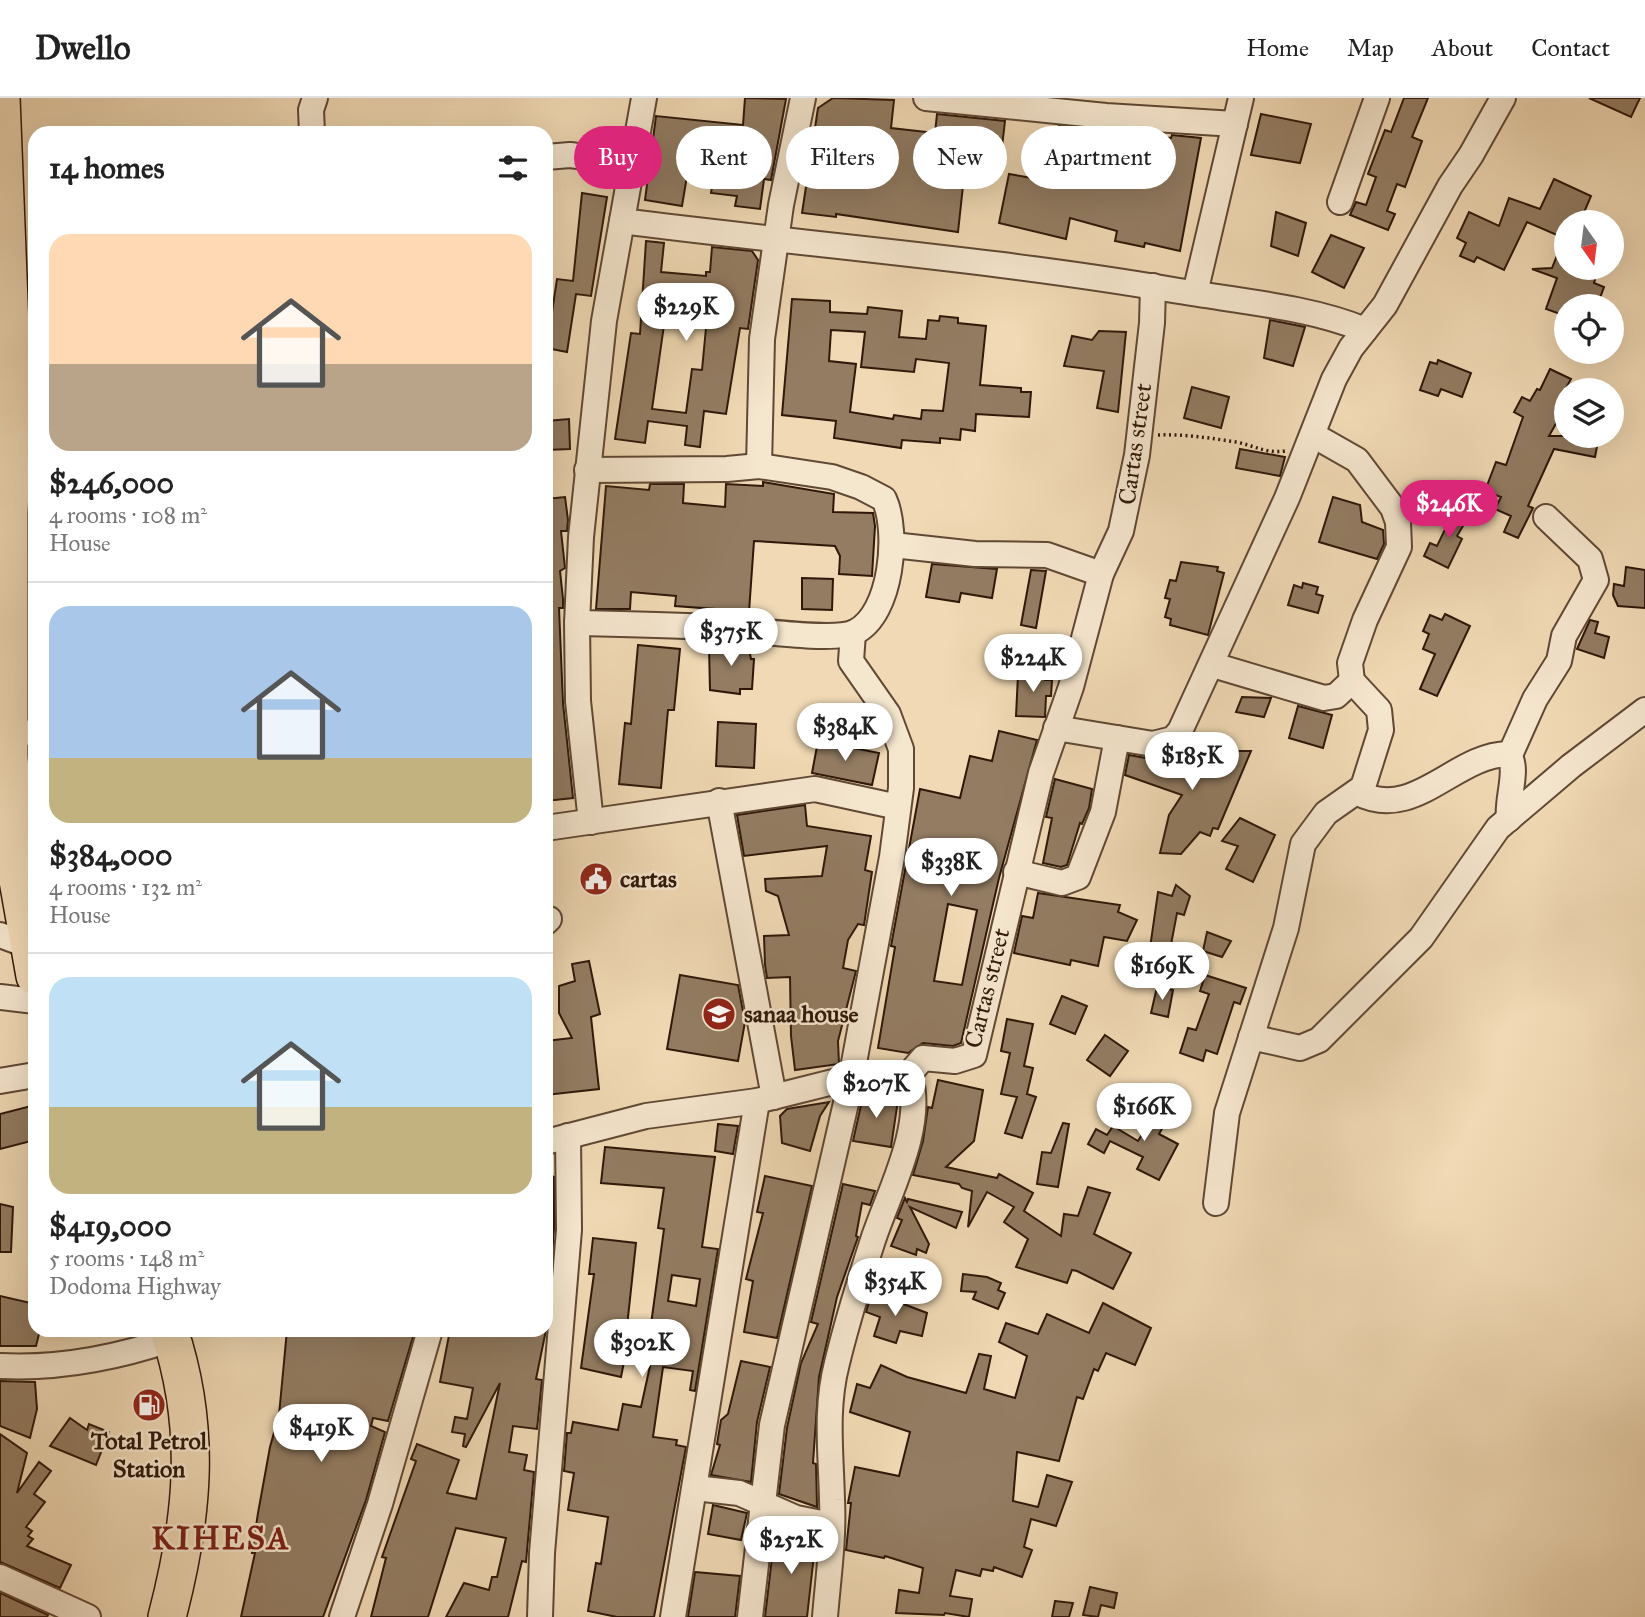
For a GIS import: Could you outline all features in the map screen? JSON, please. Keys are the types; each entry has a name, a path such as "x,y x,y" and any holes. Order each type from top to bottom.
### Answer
{"highway":[{"path":"1,98 4,297 24,406 5,514 5,693 13,745 21,952"},
{"path":"167,1617 185,1544 192,1431 171,1337"}],"street":[{"path":"312,126 311,110 315,98"},
{"path":"640,126 645,98"},
{"path":"759,466 762,340 776,238 803,98"},
{"path":"926,98 1106,116 1235,124"},
{"path":"1195,293 1241,98"},
{"path":"1340,202 1377,98"},
{"path":"1056,728 1153,744 1173,739 1213,666 1334,379 1365,330 1385,305 1450,186 1503,98"},
{"path":"553,156 574,156"},
{"path":"591,822 578,701 577,623 587,470 604,321 628,189"},
{"path":"622,221 1153,286 1332,319 1365,330"},
{"name":"Cartas street","path":"910,1077 920,1059 955,1061 974,1055 1041,773 1082,652 1101,574 1121,531 1140,437 1153,286"},
{"path":"1216,1203 1227,1113 1286,928 1303,844 1326,813 1357,793 1366,781 1382,722 1374,701 1352,681 1350,663 1400,537 1393,508 1366,470 1342,450 1310,441"},
{"path":"587,470 727,469 759,466 832,477 877,494 884,499 890,512 892,545 883,596 872,615 853,633 851,661 888,714 901,749 898,807 826,1198 782,1379 761,1501 750,1617"},
{"path":"1509,819 1507,802 1514,765 1510,755 1535,699 1559,661 1564,636 1596,580 1590,559 1546,517"},
{"path":"892,545 975,554 1047,555 1101,574"},
{"path":"577,623 853,633"},
{"path":"1213,666 1324,698 1336,696 1352,681"},
{"path":"1251,1037 1300,1048 1319,1040 1420,938 1464,879 1491,836 1571,766 1645,710"},
{"path":"1016,872 1062,883 1078,877 1103,811 1118,738"},
{"path":"1357,793 1379,801 1401,799 1435,786 1493,756 1510,755"},
{"path":"553,827 815,789 898,807"},
{"path":"673,1617 765,1099 719,801"},
{"path":"0,997 28,1000"},
{"path":"540,1617 542,1540 569,1230 557,1139 646,1116 765,1099 861,1075 902,1079 910,1077 913,1096 906,1149 895,1188 874,1238 830,1395 832,1525 825,1617"},
{"path":"0,1081 28,1076"},
{"path":"0,1366 36,1368 104,1360 162,1337"},
{"path":"342,1617 380,1504 428,1337"},
{"path":"695,1488 739,1493 796,1518 832,1525"},
{"path":"0,1577 88,1617"}],"path":[{"path":"1140,437 1199,437 1239,442 1270,452 1310,441"}],"building":[{"path":"745,98 786,99 772,175 772,126 676,126 676,189 685,189 682,206 645,200 646,189 662,189 662,126 655,126 656,116 743,125"},
{"path":"833,98 894,100 891,126 815,126 818,108"},
{"path":"1404,98 1428,98 1412,137 1422,141 1405,187 1397,184 1387,211 1395,214 1388,230 1350,215 1356,202 1366,205 1376,177 1368,174 1385,130 1391,132"},
{"path":"1589,98 1640,98 1631,117"},
{"path":"937,114 1005,121 1004,126 936,126"},
{"path":"1261,114 1311,124 1300,163 1251,155"},
{"path":"899,129 913,130 913,189 963,189 958,232 836,214 836,217 802,213 806,189 899,189"},
{"path":"1176,135 1201,138 1180,251 1145,243 1144,247 1115,241 1117,231 1070,218 1066,239 999,223 1009,174 1021,176 1021,189 1176,189"},
{"path":"1554,179 1591,196 1585,210 1554,210 1554,234 1527,222 1504,270 1477,257 1474,262 1460,256 1466,243 1457,238 1469,212 1499,226 1509,198 1540,209"},
{"path":"712,189 763,189 760,209 735,206 737,196 711,193"},
{"path":"582,193 607,197 591,296 576,294 567,352 553,349 553,305 557,279 573,281"},
{"path":"1276,212 1306,223 1298,256 1271,246"},
{"path":"1331,235 1364,248 1344,288 1312,272"},
{"path":"646,241 664,243 661,272 706,276 706,272 710,272 712,247 752,251 758,260 748,329 740,328 726,414 704,411 700,447 685,445 687,426 648,421 645,443 615,439 631,333 640,334","holes":["664,325 706,328 702,370 692,369 686,413 652,409"]},
{"path":"1554,263 1554,277 1532,269 1552,268"},
{"path":"1556,280 1595,280 1594,283 1604,287 1601,294 1554,294 1554,312 1546,309"},
{"path":"792,299 830,301 830,312 867,314 868,307 902,311 899,337 926,339 928,320 939,321 940,316 958,318 958,323 986,326 980,385 1021,388 1021,392 1031,392 1029,417 976,414 975,431 961,429 960,440 940,438 940,443 902,440 901,448 834,438 836,421 782,415","holes":["831,330 865,332 861,367 914,372 916,359 949,363 943,411 922,410 921,419 894,415 893,419 850,412 856,364 829,361"]},
{"path":"1270,320 1305,327 1293,366 1264,358"},
{"path":"1099,331 1126,332 1118,412 1097,408 1104,371 1064,366 1072,336 1092,340"},
{"path":"1438,360 1471,373 1462,397 1441,389 1438,396 1420,390 1430,362 1437,364"},
{"path":"1550,369 1569,378 1554,378 1554,427 1549,436 1554,436 1554,448 1597,448 1595,457 1554,449 1528,506 1533,508 1518,538 1504,532 1511,516 1495,509 1501,497 1485,491 1496,462 1506,465 1523,417 1514,412 1522,397 1530,401 1537,389 1540,390"},
{"path":"1192,387 1229,397 1221,428 1184,418"},
{"path":"569,419 570,449 553,450 553,420"},
{"path":"1240,449 1285,457 1280,476 1236,468"},
{"path":"763,482 834,494 833,512 873,513 875,526 872,576 839,574 840,556 835,546 754,541 749,612 741,612 741,615 715,612 715,609 675,606 676,596 631,592 630,609 596,609 606,486 649,490 650,484 684,484 683,503 725,507 726,484 763,486"},
{"path":"565,497 568,520 567,531 561,531 565,568 560,571 563,608 559,608 563,703 573,798 553,800 553,498"},
{"path":"1333,497 1360,505 1362,522 1383,530 1384,544 1377,559 1319,542"},
{"path":"1457,505 1470,514 1457,536 1462,539 1448,568 1424,556 1430,543 1437,546"},
{"path":"1181,562 1218,567 1217,571 1224,573 1208,635 1170,625 1171,619 1165,617 1170,599 1165,598 1170,580 1176,581"},
{"path":"932,564 997,569 992,598 961,593 959,602 926,597"},
{"path":"1626,567 1645,570 1645,608 1618,606 1613,595 1614,584 1624,586"},
{"path":"1031,570 1046,571 1036,628 1021,625"},
{"path":"802,578 833,579 832,610 802,609"},
{"path":"1303,583 1318,587 1316,594 1323,596 1318,613 1288,605 1294,585 1302,588"},
{"path":"1445,614 1470,626 1437,696 1420,689 1435,654 1423,649 1429,634 1423,631 1430,615 1442,620"},
{"path":"1590,620 1598,622 1595,633 1609,637 1604,658 1577,649"},
{"path":"719,642 748,645 751,659 754,659 752,689 740,689 740,694 710,690 709,646 719,646"},
{"path":"638,645 680,649 674,710 668,710 661,788 619,784 625,723 631,724"},
{"path":"1030,671 1046,671 1045,680 1052,680 1051,696 1046,696 1045,717 1016,716 1018,675 1030,675"},
{"path":"1242,697 1271,698 1264,717 1236,712"},
{"path":"1298,706 1332,715 1323,748 1289,738"},
{"path":"718,722 756,724 754,768 716,766"},
{"path":"999,731 1037,740 999,878 961,1043 953,1046 923,1043 908,1053 878,1048 895,947 891,946 920,789 960,798 970,756 992,761","holes":["948,904 977,910 962,985 934,981"]},
{"path":"818,741 879,753 872,785 812,773"},
{"path":"1214,751 1251,751 1218,829 1213,828 1210,836 1200,832 1181,854 1160,853 1169,815 1182,795 1125,775 1129,755 1151,759 1173,754 1204,767"},
{"path":"1055,779 1092,789 1089,808 1082,824 1080,823 1067,865 1061,867 1043,863 1052,818 1046,817"},
{"path":"805,805 807,826 871,836 865,870 872,872 864,925 858,924 848,940 843,968 856,971 838,1041 839,1064 795,1070 791,1036 790,977 767,978 765,965 764,936 789,935 778,896 766,891 765,879 822,876 827,846 744,856 737,815"},
{"path":"1240,818 1275,835 1253,882 1226,869 1238,846 1222,841"},
{"path":"1176,885 1190,896 1184,915 1177,913 1170,950 1150,948 1158,892 1172,896"},
{"path":"1038,893 1120,905 1118,912 1137,920 1127,941 1104,937 1098,966 1071,960 1070,965 1014,953 1022,916 1033,918"},
{"path":"1207,932 1231,941 1222,957 1203,951"},
{"path":"589,961 600,1014 591,1017 599,1089 553,1094 553,1040 572,1038 559,1013 559,986 575,981 572,964"},
{"path":"680,975 738,985 745,1022 738,1061 667,1049"},
{"path":"1205,975 1246,988 1240,1004 1234,1002 1217,1054 1206,1050 1203,1061 1180,1053 1188,1028 1196,1030 1209,994 1200,991"},
{"path":"1157,987 1173,990 1168,1017 1151,1013"},
{"path":"1062,996 1087,1006 1075,1034 1050,1024"},
{"path":"1007,1019 1033,1024 1024,1066 1033,1068 1027,1094 1036,1097 1022,1138 1005,1133 1017,1097 1001,1094 1010,1053 1001,1051"},
{"path":"1105,1035 1128,1051 1110,1076 1087,1060"},
{"path":"938,1080 983,1090 974,1141 946,1167 997,1178 999,1174 1033,1193 1024,1211 1061,1236 1064,1214 1078,1216 1088,1187 1110,1193 1094,1234 1131,1253 1113,1289 1077,1271 1072,1270 1067,1283 1016,1267 1028,1239 1004,1222 1014,1207 987,1192 968,1227 972,1191 959,1184 913,1175 923,1141 928,1107 932,1108"},
{"path":"864,1092 898,1100 891,1147 853,1141"},
{"path":"1164,1099 1175,1105 1159,1134 1178,1144 1159,1180 1137,1169 1143,1157 1110,1141 1104,1153 1088,1144 1096,1129 1107,1135 1113,1126 1138,1141"},
{"path":"829,1102 820,1116 810,1151 782,1143 780,1116 787,1109"},
{"path":"28,1107 28,1142 0,1149 0,1114"},
{"path":"1063,1123 1069,1124 1058,1187 1037,1184 1042,1152 1051,1153"},
{"path":"718,1124 738,1126 733,1154 715,1151"},
{"path":"605,1147 715,1157 702,1247 718,1249 695,1391 690,1390 693,1371 663,1367 653,1437 677,1440 676,1445 686,1447 654,1617 617,1617 588,1611 596,1563 601,1564 608,1517 568,1510 574,1473 564,1471 567,1433 571,1433 573,1422 618,1430 623,1404 641,1407 650,1366 624,1362 621,1377 581,1368 594,1274 589,1274 593,1238 636,1243 626,1336 649,1339 664,1229 658,1228 664,1188 601,1183","holes":["672,1275 700,1279 696,1306 668,1301"]},
{"path":"553,1176 554,1177 553,1243"},
{"path":"765,1176 812,1186 777,1338 744,1332 753,1281 746,1279 763,1213 757,1212"},
{"path":"843,1184 875,1191 870,1205 862,1203 856,1236 858,1237 837,1297 819,1377 813,1463 816,1464 817,1507 779,1494 787,1428 801,1363 818,1324 811,1322"},
{"path":"905,1198 907,1202 908,1199 962,1212 956,1228 910,1207 929,1244 926,1253 917,1249 916,1255 891,1246 902,1220 897,1218"},
{"path":"0,1204 13,1207 11,1252 0,1252"},
{"path":"963,1274 987,1277 1001,1283 998,1290 1005,1293 998,1309 973,1299 976,1292 961,1291"},
{"path":"872,1292 927,1313 922,1336 900,1331 896,1343 874,1336 880,1317 866,1312"},
{"path":"0,1296 28,1302 28,1337 38,1337 36,1346 0,1346"},
{"path":"1103,1303 1151,1328 1135,1365 1106,1353 1098,1371 1094,1369 1083,1399 1077,1397 1059,1461 1017,1452 1013,1501 1038,1507 1047,1475 1072,1482 1056,1526 1031,1519 1024,1547 1032,1550 1022,1577 994,1567 993,1571 982,1569 980,1576 956,1570 950,1596 972,1599 969,1617 945,1613 896,1613 899,1590 919,1593 923,1568 885,1556 884,1558 846,1550 851,1503 848,1503 855,1467 899,1476 910,1432 850,1412 857,1384 870,1388 881,1365 907,1377 966,1393 979,1354 991,1356 984,1389 1015,1398 1027,1356 999,1342 1006,1323 1038,1334 1047,1314 1089,1333"},
{"path":"286,1337 413,1337 388,1421 373,1418 371,1426 385,1432 366,1500 323,1617 241,1617 255,1553 252,1553 270,1447 279,1415"},
{"path":"449,1337 545,1337 536,1379 542,1380 537,1429 513,1426 509,1452 527,1455 524,1470 534,1472 526,1562 522,1561 508,1617 446,1617 464,1583 489,1590 492,1577 497,1577 506,1538 456,1528 428,1617 371,1617 386,1558 382,1557 416,1461 411,1459 417,1444 459,1460 447,1493 476,1499 500,1383 466,1447 463,1446 465,1434 452,1432 455,1417 467,1419 473,1388 440,1382"},
{"path":"741,1361 770,1367 757,1422 751,1482 711,1475 720,1445 717,1444 721,1420 728,1414"},
{"path":"0,1381 35,1382 37,1409 30,1438 0,1426"},
{"path":"70,1418 87,1430 89,1424 109,1432 96,1465 50,1446"},
{"path":"0,1434 27,1453 17,1493 39,1462 51,1471 34,1494 45,1502 26,1527 32,1531 28,1536 33,1539 27,1546 71,1565 60,1588 0,1562"},
{"path":"713,1505 747,1513 741,1540 708,1534"},
{"path":"775,1533 816,1537 807,1617 765,1617"},
{"path":"695,1572 740,1576 735,1617 688,1617"},
{"path":"1090,1587 1117,1593 1114,1608 1101,1605 1098,1617 1083,1615"},
{"path":"0,1593 48,1615 0,1617"},
{"path":"1055,1601 1073,1603 1069,1617 1052,1617"}],"place":[{"name":"cartas","path":"596,879"},
{"name":"sanaa house","path":"719,1014"},
{"name":"Total Petrol Station","path":"149,1405"}],"district":[{"name":"KIHESA","path":"221,1538"}]}
